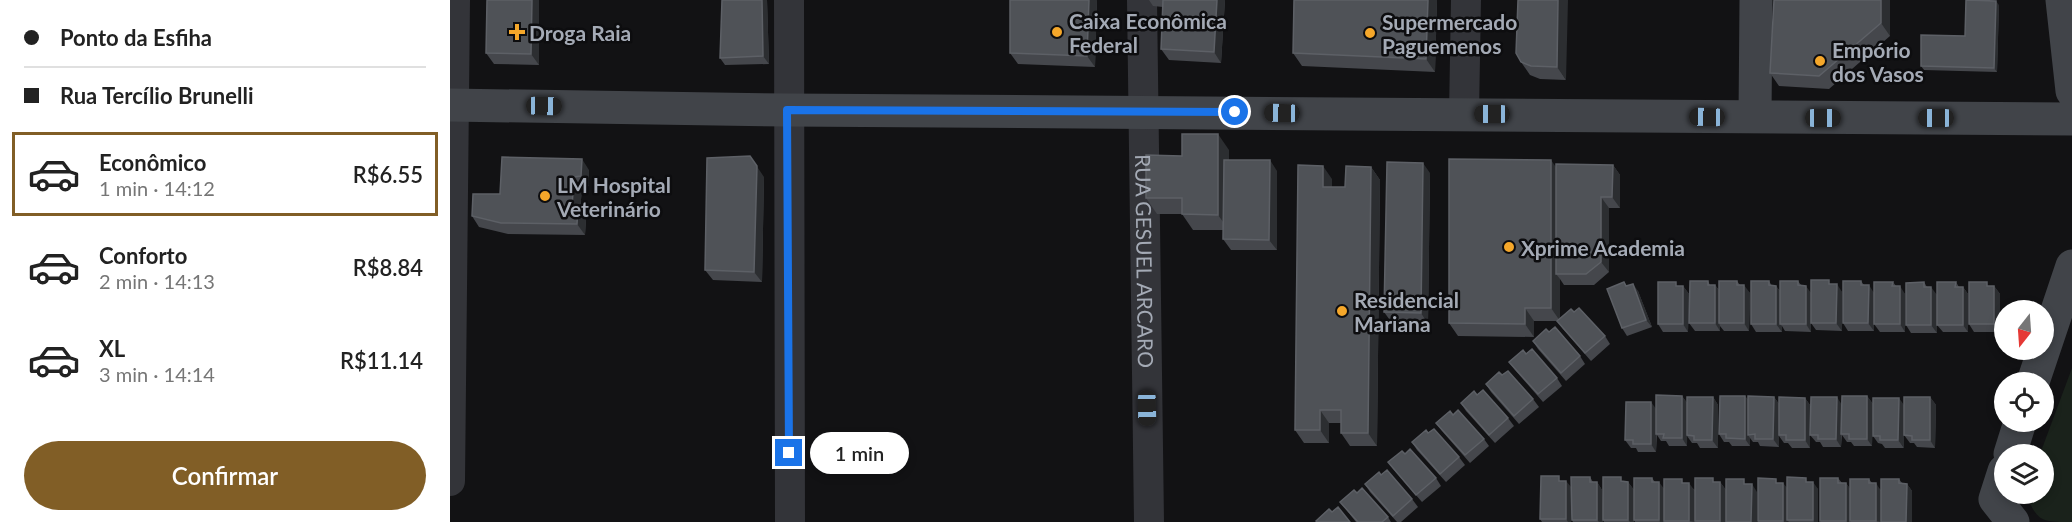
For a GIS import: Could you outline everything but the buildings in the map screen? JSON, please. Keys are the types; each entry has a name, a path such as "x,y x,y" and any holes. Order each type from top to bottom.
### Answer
{"main road":[{"path":"1755,117 1756,0"},
{"path":"2062,0 2072,91"},
{"path":"452,105 787,110 2072,119"},
{"path":"2036,372 2072,266"}],"street":[{"path":"450,481 452,105 456,0"},
{"path":"789,0 787,110 790,522"},
{"name":"RUA GESUEL ARCARO","path":"1142,0 1149,522"},
{"path":"1464,114 1466,0"}],"shaded area":[{"path":"2072,368 2072,522 2042,519 2030,504 2054,504 2054,444 2044,444 2048,432 2054,432 2054,416"}],"place":[{"name":"Droga Raia","path":"517,32"},
{"name":"Caixa Econômica Federal","path":"1057,32"},
{"name":"Supermercado Paguemenos","path":"1370,33"},
{"name":"Empório dos Vasos","path":"1820,61"},
{"name":"LM Hospital Veterinário","path":"545,196"},
{"name":"Xprime Academia","path":"1509,247"},
{"name":"Residencial Mariana","path":"1342,311"}],"route":[{"path":"789,453 787,110 1235,112"}]}
